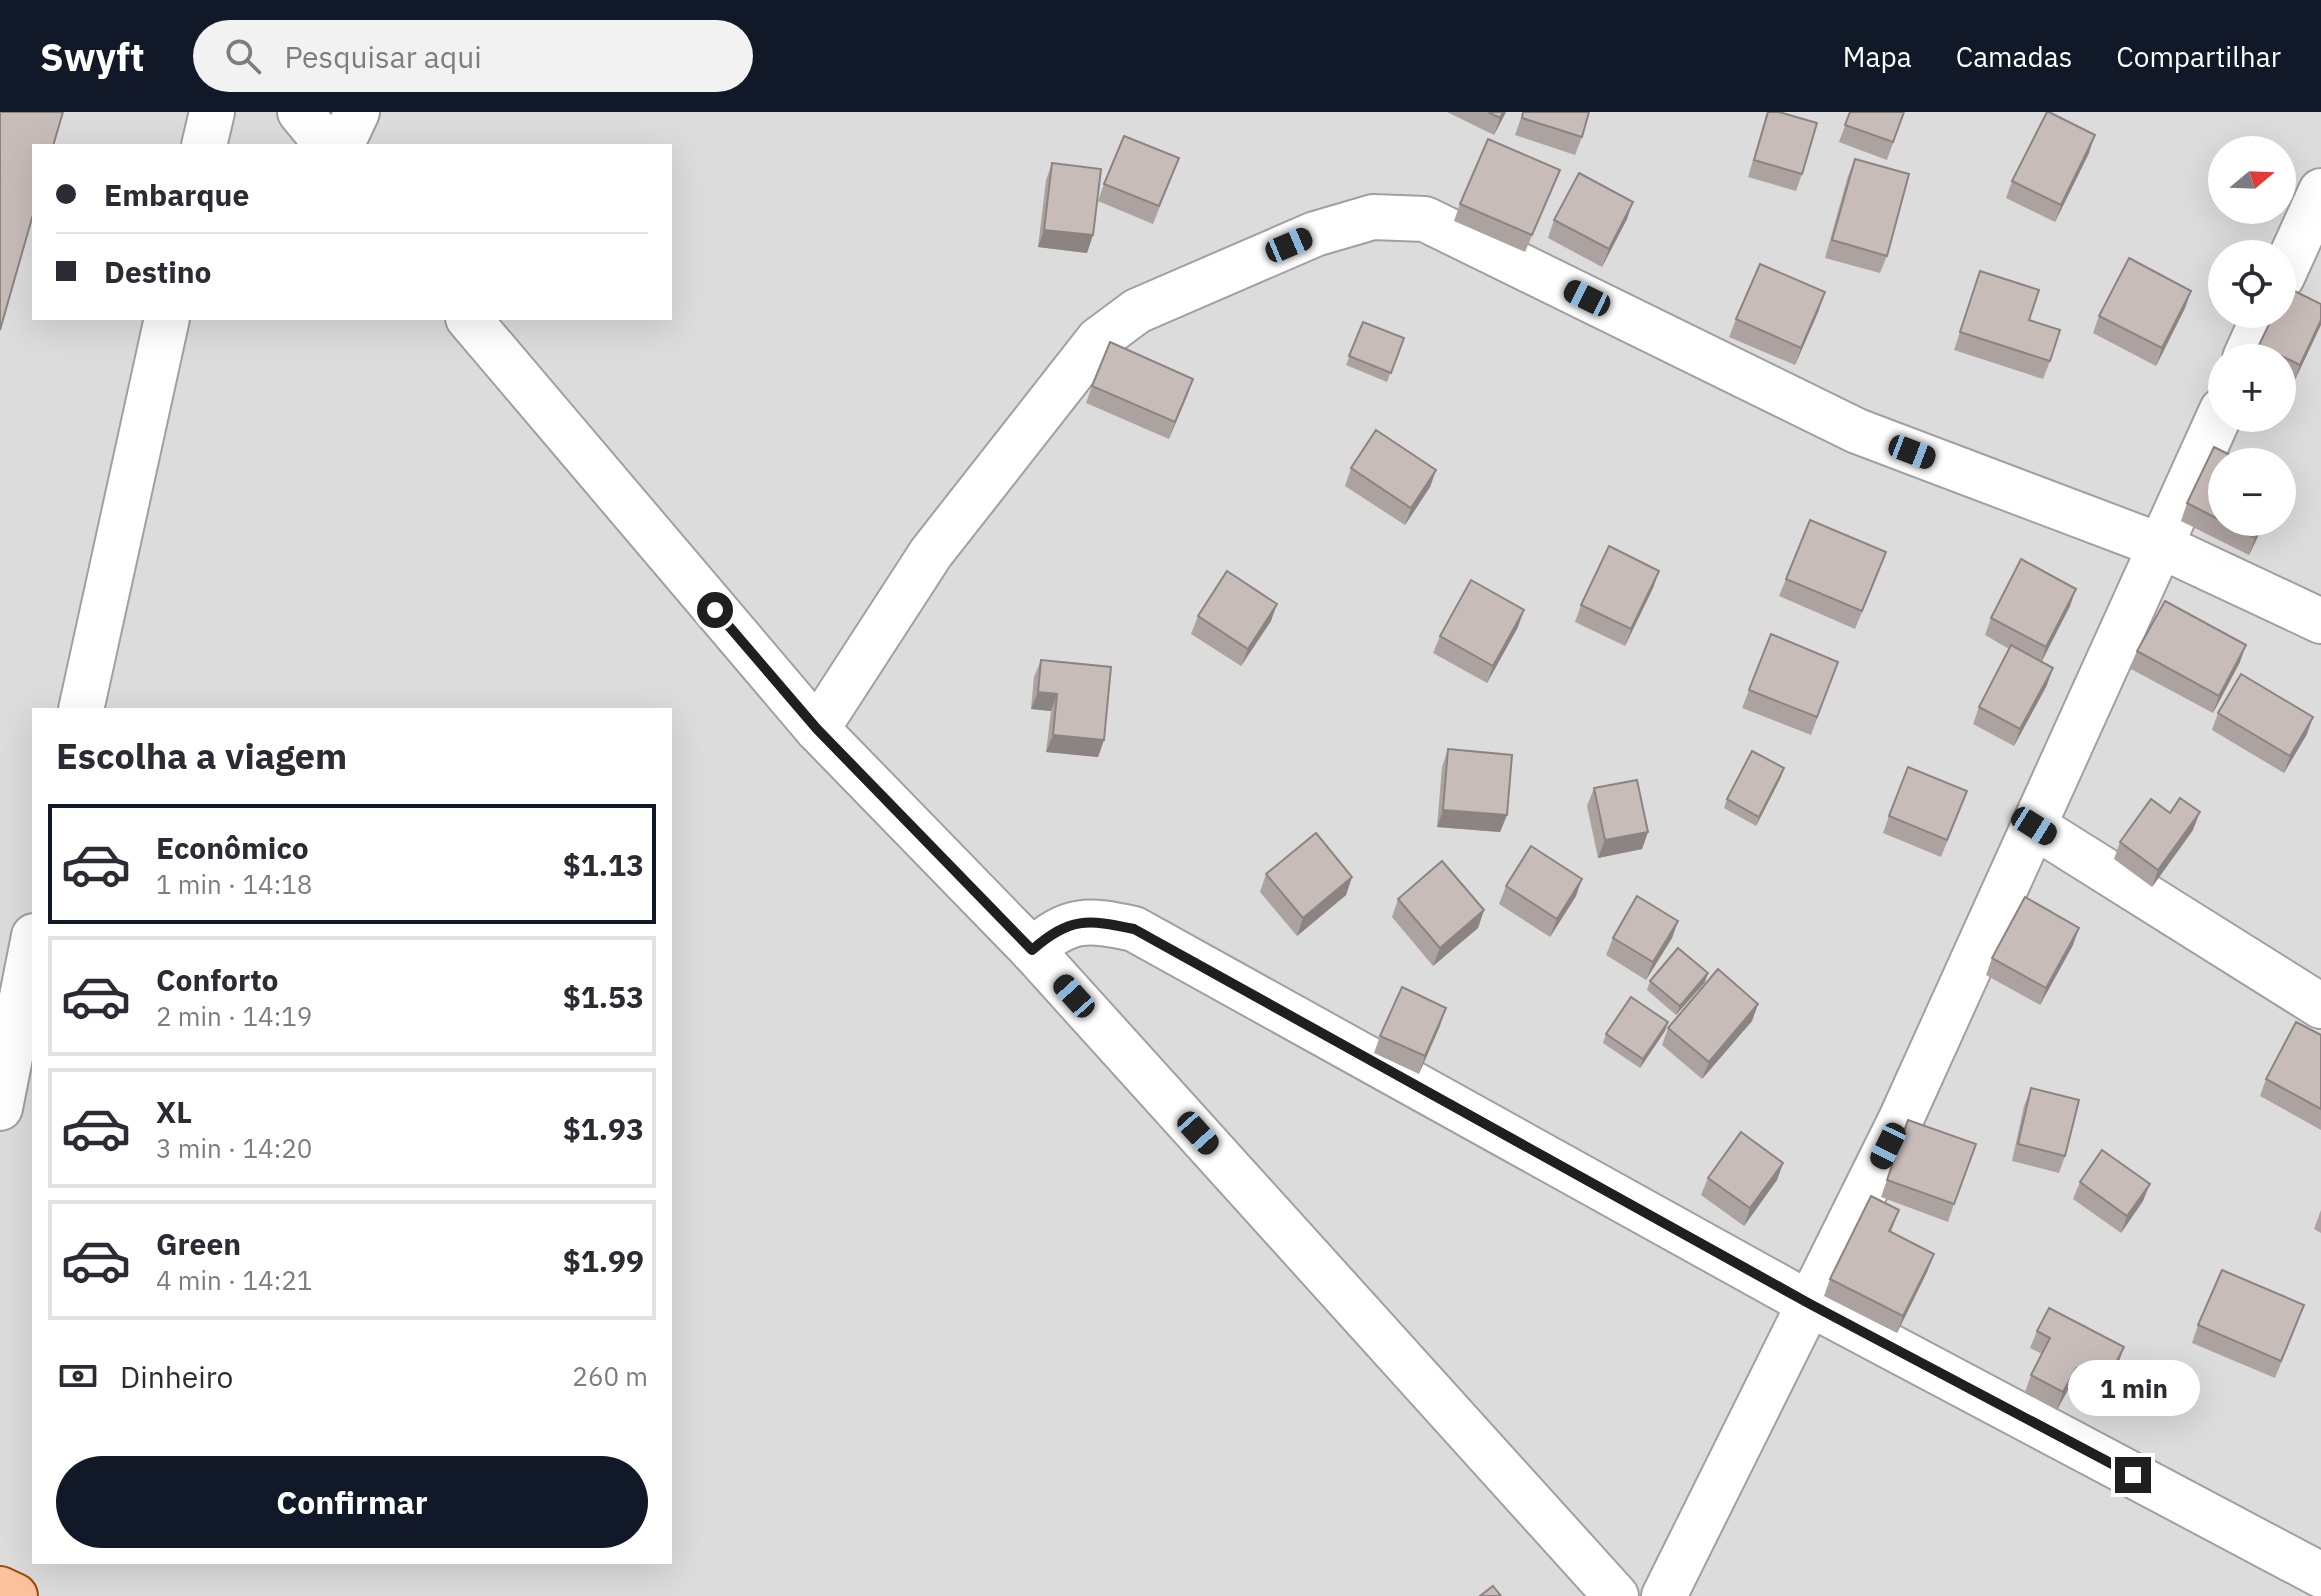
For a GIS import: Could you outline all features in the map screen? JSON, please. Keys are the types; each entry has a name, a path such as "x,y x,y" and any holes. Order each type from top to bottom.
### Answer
{"main road":[{"path":"0,1589 15,1596"}],"street":[{"path":"204,144 212,112"},
{"path":"300,112 326,144"},
{"path":"342,144 357,112"},
{"path":"2296,246 2321,191"},
{"path":"817,729 931,553 1098,340 1137,311 1315,234 1373,217 1425,219 1857,431 2161,546 2321,621"},
{"path":"81,708 167,320"},
{"path":"470,320 817,729 1032,950 1616,1596"},
{"path":"1664,1596 1901,1119 2212,432"},
{"path":"2034,826 2321,1006"},
{"path":"1032,950 1057,929 1090,919 1134,929 1810,1304 2321,1575"},
{"path":"0,1108 32,946"}],"shaded area":[{"path":"0,112 2321,112 2321,1596 0,1596"}],"building":[{"path":"0,112 63,112 54,144 32,144 32,218 0,330"},
{"path":"1488,112 1503,112 1500,118"},
{"path":"1523,112 1589,112 1582,137 1522,118"},
{"path":"1768,112 1779,112 1817,123 1802,174 1754,160"},
{"path":"1850,112 1904,112 1893,142 1845,125"},
{"path":"2047,112 2095,135 2061,205 2012,181"},
{"path":"1124,136 1179,158 1159,206 1104,184"},
{"path":"1488,139 1560,170 1532,235 1460,204"},
{"path":"1855,159 1909,174 1887,256 1832,240"},
{"path":"1052,163 1101,169 1093,235 1044,230"},
{"path":"1579,173 1633,202 1609,249 1554,220"},
{"path":"2129,258 2191,291 2162,348 2099,316"},
{"path":"1760,264 1825,292 1801,348 1736,319"},
{"path":"1980,271 2039,290 2029,320 2060,330 2050,361 1960,332"},
{"path":"2296,292 2321,304 2321,320 2300,365 2296,363 2296,344 2259,344 2267,328 2296,328"},
{"path":"1363,322 1404,338 1391,373 1349,356"},
{"path":"1110,342 1193,379 1175,422 1092,386"},
{"path":"1376,430 1436,470 1411,508 1351,468"},
{"path":"2208,459 2208,514 2187,503"},
{"path":"1810,520 1886,552 1862,611 1786,579"},
{"path":"1609,546 1659,571 1631,629 1581,605"},
{"path":"2021,559 2076,589 2046,647 1991,618"},
{"path":"1227,571 1277,604 1248,649 1198,616"},
{"path":"1471,580 1524,610 1493,666 1440,636"},
{"path":"2165,601 2246,645 2219,696 2137,651"},
{"path":"1771,634 1838,662 1817,717 1749,690"},
{"path":"2011,645 2053,668 2020,729 1979,707"},
{"path":"1041,660 1111,667 1104,740 1053,735 1057,694 1038,692"},
{"path":"2241,674 2313,717 2290,756 2218,713"},
{"path":"1448,749 1512,755 1507,815 1443,810"},
{"path":"1752,751 1784,768 1759,817 1727,799"},
{"path":"1908,767 1967,791 1947,840 1889,816"},
{"path":"1637,780 1648,832 1605,840 1594,788"},
{"path":"2180,798 2200,812 2158,870 2120,842 2151,799 2170,813"},
{"path":"1316,833 1352,877 1303,918 1266,874"},
{"path":"1531,846 1582,879 1557,919 1506,886"},
{"path":"1442,861 1484,910 1440,948 1398,899"},
{"path":"1637,896 1678,921 1653,962 1613,938"},
{"path":"2025,897 2079,928 2046,988 1992,958"},
{"path":"1678,948 1708,973 1680,1006 1650,981"},
{"path":"1718,969 1758,1004 1709,1062 1668,1028"},
{"path":"1402,987 1446,1008 1425,1056 1380,1036"},
{"path":"1631,997 1668,1022 1643,1059 1606,1034"},
{"path":"2296,1022 2321,1035 2321,1109 2266,1079"},
{"path":"2031,1088 2079,1100 2065,1156 2018,1144"},
{"path":"1908,1120 1976,1144 1954,1204 1887,1180"},
{"path":"1741,1132 1783,1163 1750,1208 1708,1178"},
{"path":"2102,1150 2150,1184 2127,1216 2080,1182"},
{"path":"1871,1196 1899,1210 1889,1231 1934,1254 1903,1316 1830,1279"},
{"path":"2222,1270 2304,1305 2281,1361 2198,1325"},
{"path":"2049,1308 2124,1347 2105,1384 2076,1368 2063,1392 2031,1375 2050,1338 2037,1331"},
{"path":"1493,1586 1501,1596 1480,1596"}],"route":[{"path":"715,610 817,729 1032,950 1057,929 1090,919 1134,929 1810,1304 2133,1475"}]}
